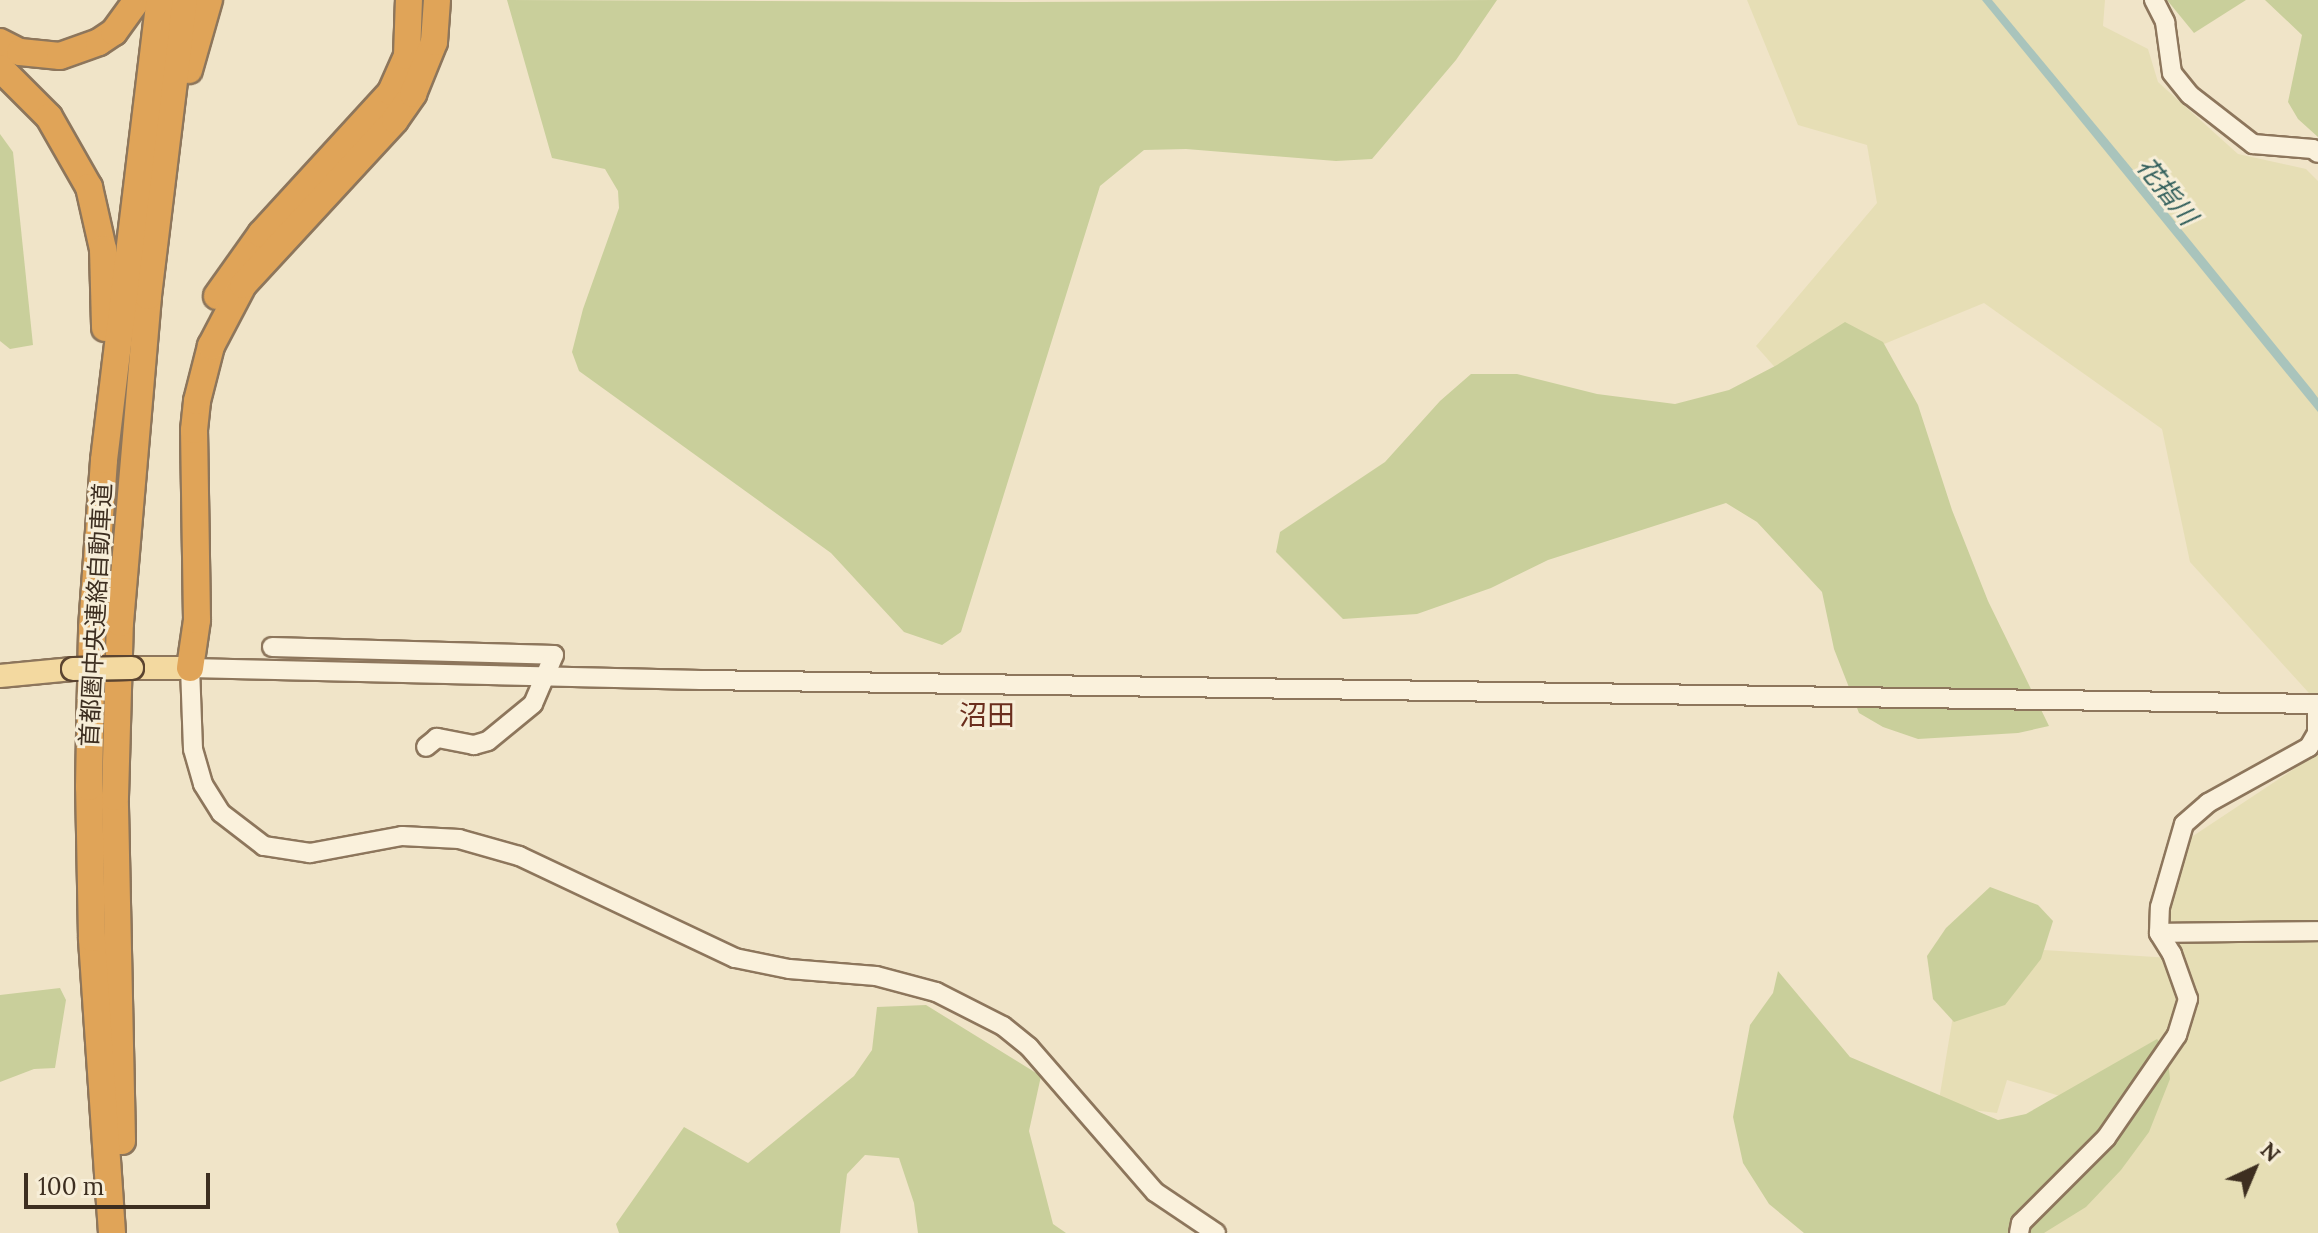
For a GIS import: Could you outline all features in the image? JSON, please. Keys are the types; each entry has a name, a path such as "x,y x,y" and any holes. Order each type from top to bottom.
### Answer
{"highway":[{"path":"0,42 20,52 60,56 99,42 114,32 137,0"},
{"name":"首都圏中央連絡自動車道","path":"112,1233 92,938 89,787 92,628 104,460 160,0"},
{"name":"首都圏中央連絡自動車道","path":"127,1233 120,1093 115,828 119,638 130,473 184,0"},
{"path":"161,199 176,143 183,92 209,0"},
{"path":"356,145 388,61 394,16 390,0"},
{"path":"356,145 401,75 409,39 409,0"},
{"path":"190,668 197,632 196,377 205,343 243,285 356,145 406,92 422,47 424,0"},
{"path":"356,145 395,120 427,66 437,24 437,0"},
{"path":"0,68 60,133 82,172 97,214 105,287 104,460"}],"main road":[{"path":"0,676 73,669 190,668"}],"street":[{"path":"2154,0 2165,22 2172,73 2190,95 2253,144 2287,145 2318,153"},
{"path":"272,647 554,655 533,704 488,741 474,745 437,738 426,747"},
{"path":"1216,1233 1155,1192 1029,1047 1003,1026 936,992 876,976 789,969 735,958 519,856 459,839 402,836 310,853 264,846 227,819 203,784 193,749 190,668 2317,704 2317,733 2309,747 2208,803 2184,824 2160,907 2159,933 2172,954 2188,999 2177,1035 2106,1138 2021,1223 2019,1233"},
{"path":"2159,933 2318,931"}],"shaded area":[{"path":"1747,0 2105,0 2103,26 2148,49 2158,82 2238,154 2306,169 2318,181 2318,703 2190,562 2162,429 1984,303 1789,383 1756,346 1877,203 1867,145 1798,125"},
{"path":"2318,753 2318,1233 1915,1233 2132,1118 2007,1080 1997,1113 1938,1106 1958,986 2027,949 2171,958 2163,911 2190,838"}],"green space":[{"path":"507,0 1497,0 1456,60 1372,159 1336,161 1186,149 1144,150 1100,186 961,632 942,645 904,632 831,553 579,371 572,352 583,309 619,208 618,191 605,169 552,158"},
{"path":"2167,0 2246,0 2194,33"},
{"path":"2265,0 2318,0 2318,137 2298,119 2288,102 2302,35"},
{"path":"0,134 13,152 33,345 10,349 0,341"},
{"path":"1845,322 1883,342 1918,405 1952,510 1988,601 2049,726 2018,733 1918,739 1883,727 1859,713 1834,649 1822,592 1757,522 1726,503 1548,560 1491,588 1417,614 1343,619 1276,552 1280,532 1385,462 1440,401 1471,374 1517,374 1597,394 1675,404 1729,390 1777,365"},
{"path":"1990,887 2038,905 2053,921 2041,959 2005,1005 1954,1022 1933,999 1927,956 1946,928"},
{"path":"1778,971 1850,1057 1998,1120 2026,1114 2157,1039 2167,1051 2170,1079 2149,1132 2121,1170 2086,1207 2044,1233 1804,1233 1769,1204 1743,1163 1733,1117 1750,1025 1773,993"},
{"path":"60,988 66,1000 55,1068 34,1069 0,1082 0,995"},
{"path":"926,1005 1041,1076 1029,1131 1053,1224 1066,1233 918,1233 914,1203 899,1158 865,1155 847,1174 840,1233 619,1233 616,1224 684,1127 748,1163 854,1076 872,1050 877,1007"}],"water":[{"name":"花指川","path":"1982,0 1992,0 2133,170 2312,390 2318,398 2318,412"}],"district":[{"name":"沼田","path":"987,715"}]}
